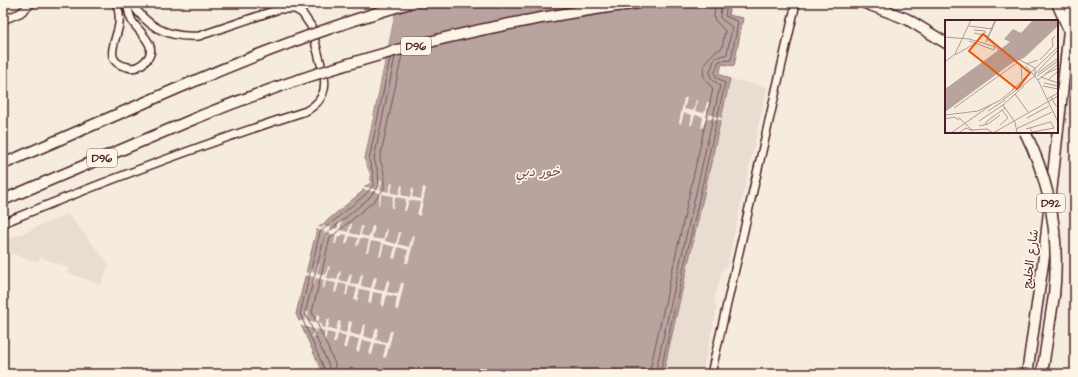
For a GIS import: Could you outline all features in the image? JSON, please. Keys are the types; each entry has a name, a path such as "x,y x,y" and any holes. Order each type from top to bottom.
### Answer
{"main road":[{"path":"3,164 183,86 297,40 410,3"},
{"name":"D96","path":"3,200 201,116 295,80 393,51 508,24 639,3"},
{"path":"1057,3 1069,30"},
{"name":"شارع الخليج","path":"1058,129 1072,3"},
{"path":"867,4 907,19 945,42"},
{"path":"1025,133 1040,166 1053,214 1056,264 1054,295 1042,374"},
{"name":"شارع الخليج","path":"1027,374 1044,256 1058,133"}],"street":[{"path":"20,13 32,3"},
{"path":"3,20 30,10 37,3"},
{"path":"116,3 119,24 112,47 113,55 117,62 123,66 131,68 146,62 150,54 150,46 148,39 132,21 127,3"},
{"path":"3,223 188,150 306,111 320,101 326,84 311,26 302,13 295,9 279,9 199,36 186,37 161,31 140,15 132,3"},
{"path":"711,374 796,3"}],"shaded area":[{"path":"730,79 767,87 727,266 722,270 714,301 717,308 702,374 663,374"},
{"path":"68,214 109,264 101,285 68,273 69,268 40,257 38,262 3,251 4,241"}],"water":[{"name":"خور دبي","path":"397,3 731,3 728,15 743,18 734,66 722,64 719,74 730,79 663,374 320,374 321,369 296,314 317,229 363,191 364,186 368,185 370,174 364,161"}],"pier":[{"path":"395,3 397,3 364,160 370,174 370,183 364,186 364,184 368,182 362,160"},
{"path":"684,98 687,98 684,109 693,111 696,100 698,100 695,111 704,113 707,102 709,102 707,114 722,118 721,120 706,118 703,128 701,128 703,117 695,115 692,125 690,125 692,115 684,113 681,124 679,123"},
{"path":"380,180 382,181 380,190 389,192 391,183 393,183 391,193 399,194 401,185 403,186 401,195 410,197 412,188 414,188 412,197 421,199 423,187 426,188 420,216 417,215 420,202 409,200 406,211 404,211 406,199 395,197 393,208 391,208 393,196 382,194 378,205 380,193 362,189 362,186 378,190"},
{"path":"340,221 342,221 340,230 348,232 350,224 352,224 350,233 359,235 361,226 363,227 361,235 369,237 372,226 375,226 372,238 383,240 386,229 388,230 385,241 396,244 399,232 401,233 398,244 409,247 412,235 415,236 408,263 405,263 408,250 398,247 395,259 392,258 395,247 384,244 381,257 379,256 382,243 371,241 368,252 366,252 369,240 360,238 358,246 356,246 358,238 350,236 347,244 345,244 347,235 342,234 342,236 338,236 336,244 334,244 336,235 328,233 325,242 323,241 325,232 316,229 317,227 322,228 323,226 337,229"},
{"path":"317,264 319,264 317,273 326,275 328,266 330,267 327,278 337,280 339,271 341,272 339,280 347,282 350,273 352,274 350,283 358,285 361,274 363,274 361,286 371,288 374,277 377,278 374,289 384,291 387,280 390,280 387,292 398,294 401,283 404,283 398,310 395,309 397,297 387,295 384,307 381,306 383,294 373,292 371,304 368,303 370,291 360,289 357,301 354,300 357,288 349,286 347,295 345,295 347,285 339,283 336,293 334,292 336,283 326,281 324,289 322,289 324,280 316,278 312,286 314,277 303,275 304,272 308,273 308,271 315,272"},
{"path":"307,312 309,312 307,321 315,323 317,314 320,315 318,323 321,324 321,327 325,328 327,319 330,319 328,328 336,330 338,321 341,322 339,331 346,333 349,321 352,322 350,333 360,336 363,324 366,325 363,336 373,339 376,328 379,328 376,340 387,342 390,331 393,331 386,358 383,357 386,345 375,343 372,355 369,354 372,342 362,340 359,352 356,351 359,339 349,337 346,348 343,348 346,336 338,334 336,343 333,343 335,334 327,332 325,341 323,340 325,331 316,329 314,337 312,337 314,329 298,325 297,322 305,320"}]}
